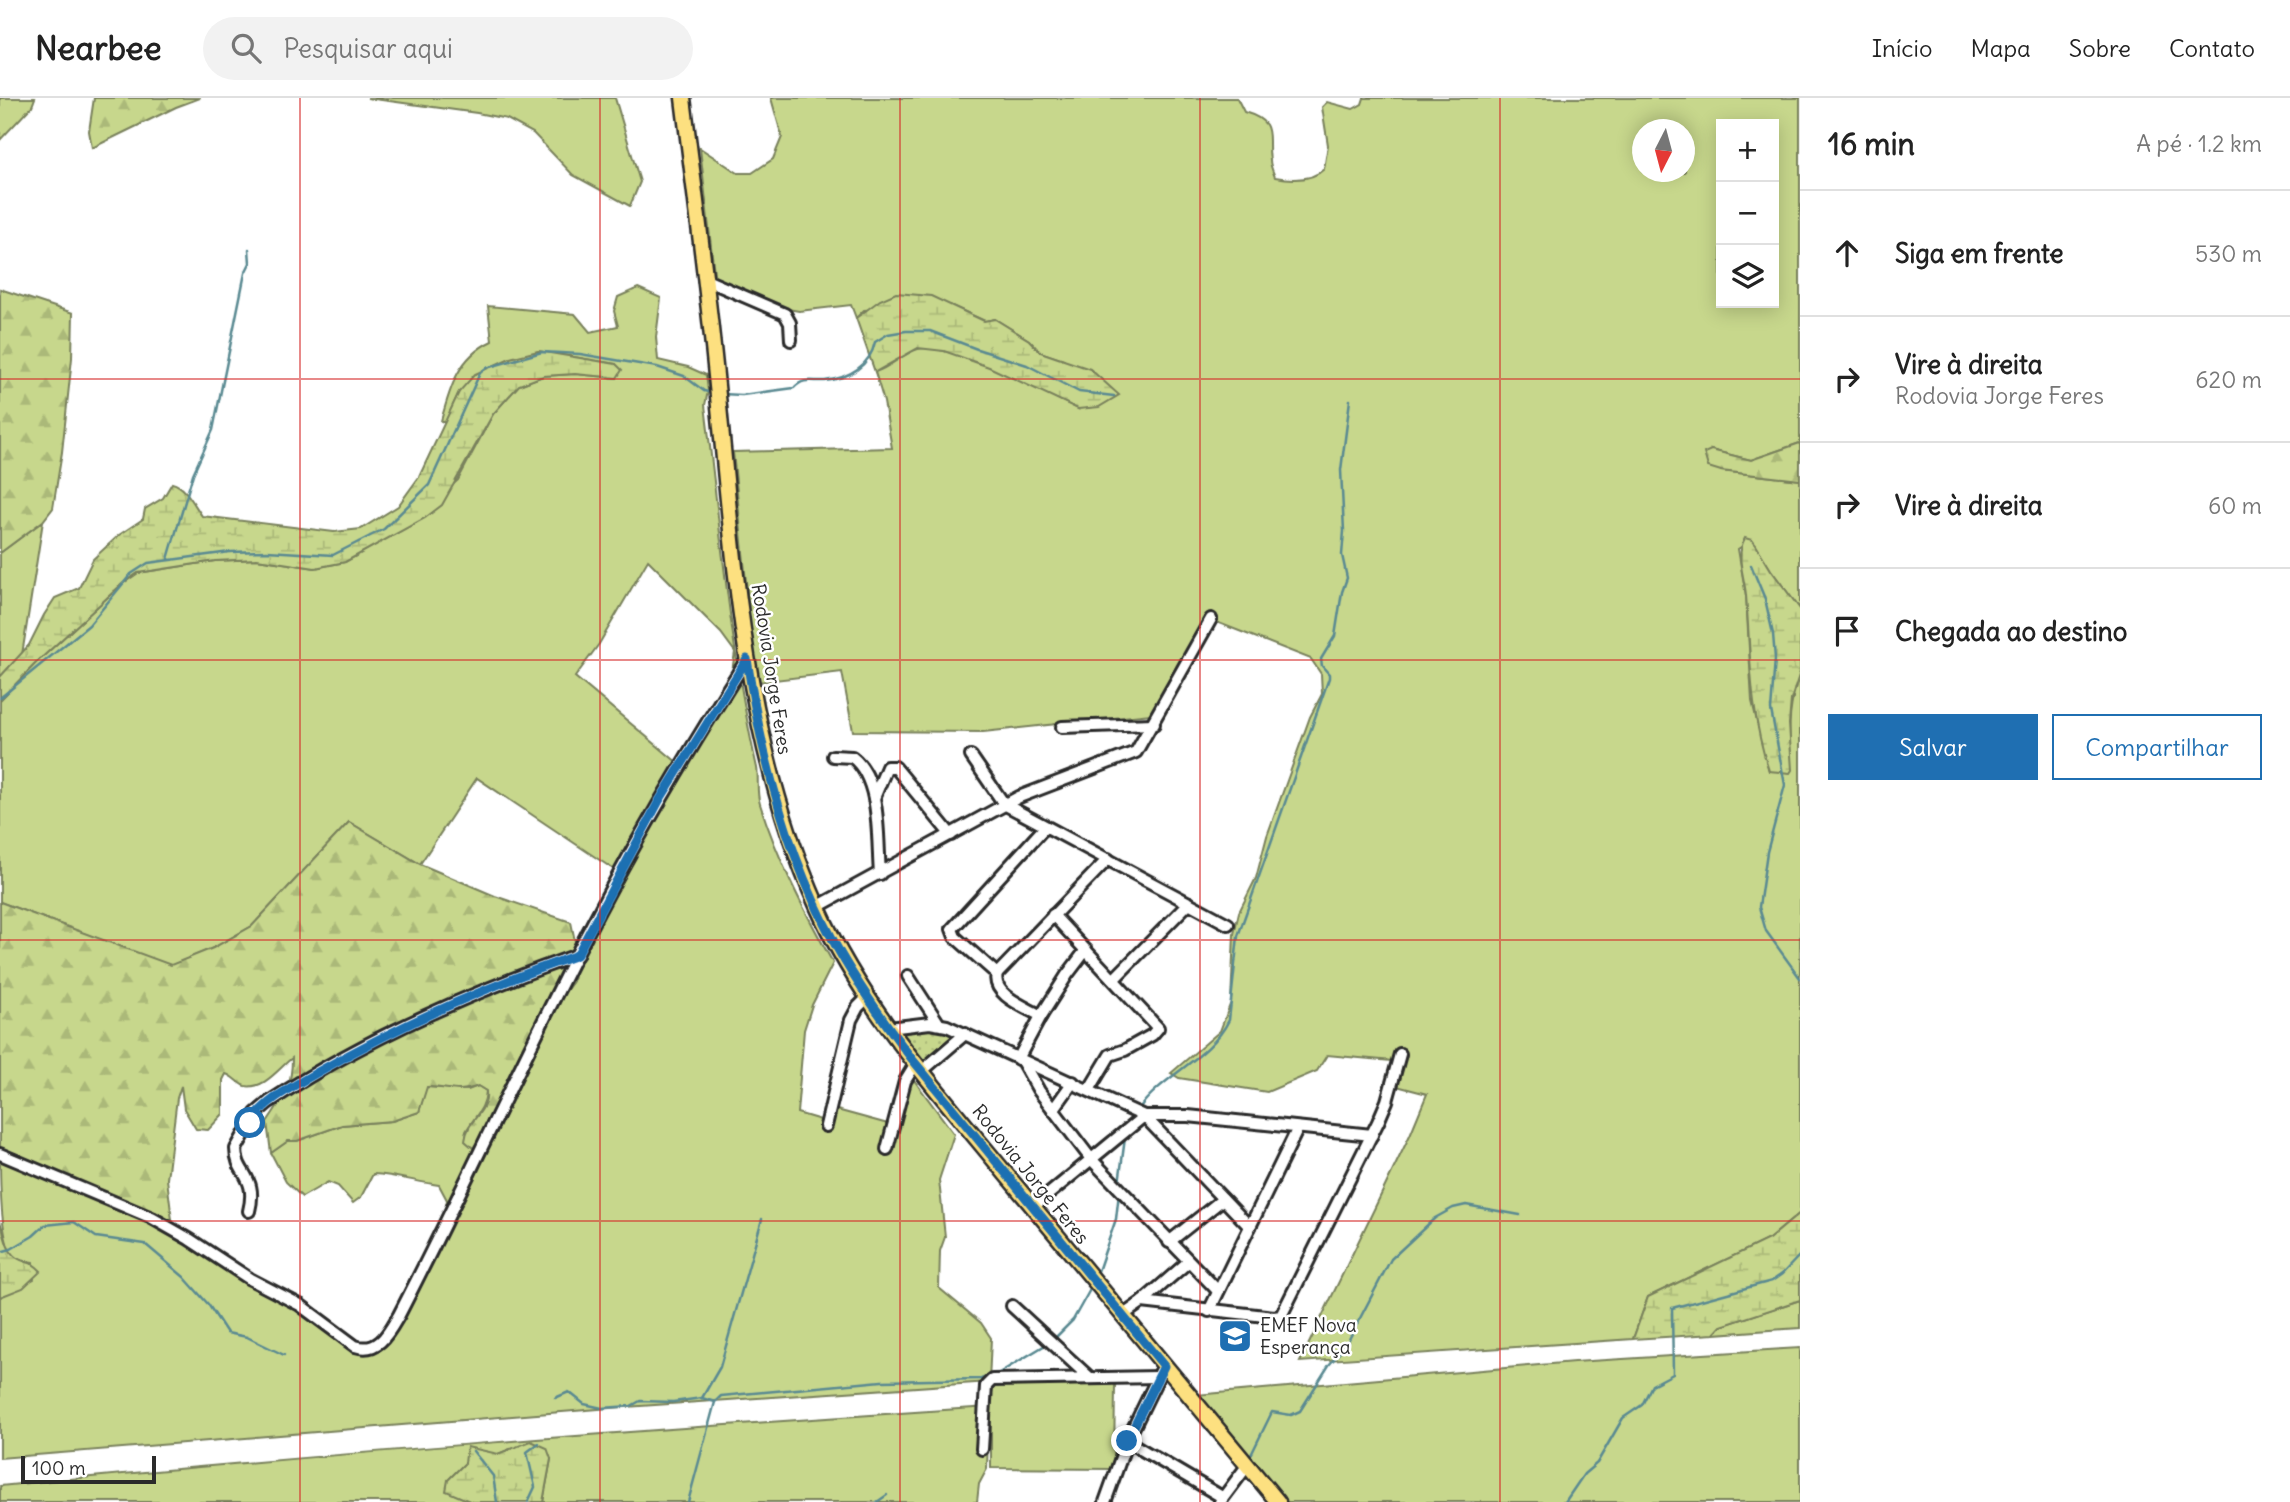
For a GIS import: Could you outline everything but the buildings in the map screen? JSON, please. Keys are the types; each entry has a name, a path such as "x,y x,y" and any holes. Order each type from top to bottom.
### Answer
{"main road":[{"name":"Rodovia Jorge Feres","path":"683,98 715,365 726,486 757,720 792,844 817,907 868,997 919,1067 1122,1316 1161,1371 1278,1502"}],"street":[{"path":"704,279 785,314 790,323 792,340"},
{"path":"817,907 1004,804 1139,750 1211,619"},
{"path":"0,1154 152,1218 250,1279 300,1305 355,1346 366,1349 376,1346 400,1315 577,955 659,801 747,659"},
{"path":"1062,727 1154,724"},
{"path":"833,756 847,755 857,760 867,774 874,798 880,874"},
{"path":"971,756 1004,804 1228,924"},
{"path":"874,798 887,767 895,767 951,835"},
{"path":"997,974 955,937 952,927 1045,827"},
{"path":"1041,1016 999,990 995,982 997,974 1108,859"},
{"path":"1114,979 1189,903"},
{"path":"1053,915 1158,1028 1152,1035 1107,1058 1089,1090"},
{"path":"1020,1060 1041,1016 1066,975 1086,950"},
{"path":"249,1212 252,1188 238,1162 236,1149 256,1113 269,1102 384,1037 511,979 577,955"},
{"path":"908,976 939,1024"},
{"path":"827,1126 851,1020 868,997"},
{"path":"889,1028 939,1024 1144,1116 1250,1227"},
{"path":"887,1149 905,1081 919,1067 965,1034"},
{"path":"1142,1303 1275,1317 1284,1313 1372,1135 1387,1101 1400,1054"},
{"path":"1020,1060 1052,1110 1091,1159 1218,1291"},
{"path":"1052,1110 1073,1082"},
{"path":"1033,1207 1144,1116 1188,1116 1372,1135"},
{"path":"1209,1311 1298,1128"},
{"path":"1169,1242 1223,1199"},
{"path":"1122,1316 1142,1303 1188,1262"},
{"path":"1012,1306 1090,1378"},
{"path":"982,1449 986,1386 992,1380 1090,1378 1161,1371"},
{"path":"1105,1502 1127,1441 1161,1371"},
{"path":"1127,1441 1221,1499 1247,1466"}],"green space":[{"path":"0,98 35,98 32,106 0,140"},
{"path":"94,98 200,98 92,148 89,131"},
{"path":"367,98 615,98 640,182 630,206 573,175 533,133 507,119"},
{"path":"771,98 1237,98 1244,112 1262,120 1266,125 1270,164 1275,177 1294,179 1314,176 1324,169 1328,145 1322,107 1327,102 1353,109 1362,104 1364,98 1800,98 1800,443 1751,460 1711,450 1721,471 1800,480 1800,609 1752,540 1738,549 1746,596 1752,701 1769,771 1791,758 1790,715 1800,672 1800,1213 1769,1239 1648,1297 1633,1339 1300,1362 1410,1135 1427,1094 1389,1084 1392,1061 1327,1055 1317,1071 1267,1092 1179,1078 1171,1073 1220,1031 1231,1002 1234,934 1239,912 1256,878 1267,836 1310,717 1322,694 1321,674 1311,659 1206,618 1151,714 983,732 853,731 842,672 758,682 733,452 892,448 884,402 875,372 918,349 951,353 974,361 1078,409 1064,360 1040,352 1029,340 995,319 985,321 950,305 864,310 856,318 851,305 799,311 782,308 715,282 700,148 738,173 752,173 773,159 782,137"},
{"path":"638,288 661,298 656,337 658,360 688,367 706,375 708,391 705,405 726,587 757,768 759,800 784,866 833,963 812,1005 804,1030 797,1113 824,1121 833,1109 888,1124 905,1068 954,1134 939,1180 945,1237 940,1251 939,1288 981,1323 991,1338 989,1382 611,1408 0,1458 0,1297 34,1279 33,1262 14,1257 8,1247 2,1208 0,1156 127,1204 244,1271 284,1290 363,1352 379,1341 441,1233 447,1200 439,1185 373,1174 361,1197 353,1203 338,1186 328,1182 302,1197 286,1182 271,1153 288,1141 297,1141 342,1125 392,1121 419,1112 426,1087 468,1090 478,1086 486,1091 481,1108 465,1133 573,981 574,971 622,875 477,778 420,864 349,822 252,926 213,948 171,966 0,902 0,700 37,662 122,584 138,573 215,561 257,559 315,568 345,562 401,530 458,480 493,414 519,385 543,376 575,374 617,378 616,364 538,351 459,392 445,423 441,421 452,385 463,365 480,348 492,341 488,306 575,314 590,332 618,326 614,311 618,297","holes":["648,560 721,633 735,652 730,685 678,763 575,677 599,644"]},
{"path":"0,289 73,313 72,358 53,508 43,521 0,553"},
{"path":"896,293 931,296 984,321 995,319 1029,340 1040,352 1090,369 1119,395 1099,407 1078,409 989,367 944,351 918,348 875,372 856,318 880,300"},
{"path":"538,351 616,364 622,370 617,378 575,374 543,376 519,385 493,414 442,505 425,518 345,562 315,568 257,559 215,561 138,573 122,584 37,662 0,700 0,677 29,645 55,598 79,588 93,559 119,535 143,519 145,509 163,498 172,483 186,492 202,516 334,532 361,529 398,506 419,477 459,392 475,374 510,358"},
{"path":"1800,443 1800,480 1721,471 1708,467 1704,453 1711,450 1751,460"},
{"path":"43,521 22,655 0,677 0,553"},
{"path":"1745,538 1756,545 1800,609 1800,672 1791,700 1789,724 1790,773 1769,771 1762,748 1752,683 1746,595 1740,558"},
{"path":"349,822 420,864 495,896 571,922 577,951 573,981 550,1011 497,1117 473,1148 465,1141 466,1134 483,1108 486,1098 486,1091 478,1086 457,1090 427,1087 419,1112 392,1121 342,1125 297,1141 288,1141 271,1153 267,1122 288,1085 292,1058 259,1085 242,1085 226,1074 223,1080 223,1114 208,1130 196,1129 184,1109 181,1086 177,1098 167,1179 172,1220 181,1234 0,1156 0,902 171,965 213,948 252,926"},
{"path":"946,1028 960,1035 922,1065 894,1030"},
{"path":"1800,1213 1800,1300 1721,1326 1714,1334 1633,1339 1648,1297 1769,1239"},
{"path":"0,1222 13,1255 41,1271 23,1288 0,1297"},
{"path":"1800,1300 1800,1328 1714,1334 1721,1326"},
{"path":"1800,1348 1800,1502 1285,1502 1195,1395 1574,1362"},
{"path":"991,1384 1115,1384 1114,1469 991,1468"},
{"path":"989,1407 987,1469 979,1484 977,1502 543,1502 551,1459 510,1449 498,1454 487,1453 465,1463 448,1480 454,1494 472,1502 0,1502 0,1486 123,1474 494,1442"},
{"path":"531,1441 547,1448 551,1459 543,1502 472,1502 446,1491 448,1480 465,1463 467,1447 498,1454"}],"waterway":[{"path":"168,559 193,474 213,430 245,273 250,263 249,249"},
{"path":"722,394 742,395 794,388 805,381 825,381 842,377 863,364 875,342 888,334 930,331 1027,365 1079,392 1114,396"},
{"path":"0,698 89,625 131,574 148,563 230,552 333,555 384,529 429,485 480,373 486,368 542,352 580,354 657,367 684,376 704,391 712,393"},
{"path":"1138,1110 1160,1087 1210,1046 1229,1020 1238,936 1329,678 1321,659 1335,636 1347,578 1342,555 1344,531 1341,470 1350,400"},
{"path":"1751,565 1765,599 1773,634 1775,659 1771,710 1785,785 1767,852 1759,907 1766,931 1800,978"},
{"path":"1119,1183 1125,1138"},
{"path":"1096,1277 1116,1219 1119,1193"},
{"path":"1250,1457 1272,1412 1291,1415 1300,1411 1329,1365 1346,1345 1391,1259 1435,1218 1453,1208 1466,1205 1520,1215"},
{"path":"702,1398 720,1367 762,1219"},
{"path":"0,1252 33,1236 45,1225 74,1222 96,1237 145,1244 184,1277 208,1304 227,1333 247,1337 284,1355"},
{"path":"1565,1502 1584,1474 1597,1463 1623,1418 1642,1405 1652,1385 1673,1374 1672,1308 1772,1281 1800,1255"},
{"path":"1053,1340 1073,1320 1092,1286"},
{"path":"688,1502 715,1402 721,1396 882,1381 981,1379 999,1373 1047,1344"},
{"path":"555,1398 569,1392 584,1404 602,1408 631,1406 640,1401 673,1402 702,1398 715,1402"},
{"path":"528,1502 535,1487 527,1452 539,1443"},
{"path":"473,1451 493,1476 497,1502"},
{"path":"877,1502 887,1495"}],"place":[{"name":"EMEF Nova Esperança","path":"1235,1336"}],"route":[{"path":"250,1123 256,1113 269,1102 362,1048 511,979 577,955 659,801 747,659 757,720 792,844 817,907 845,961 912,1059 1164,1366 1127,1441"}]}
